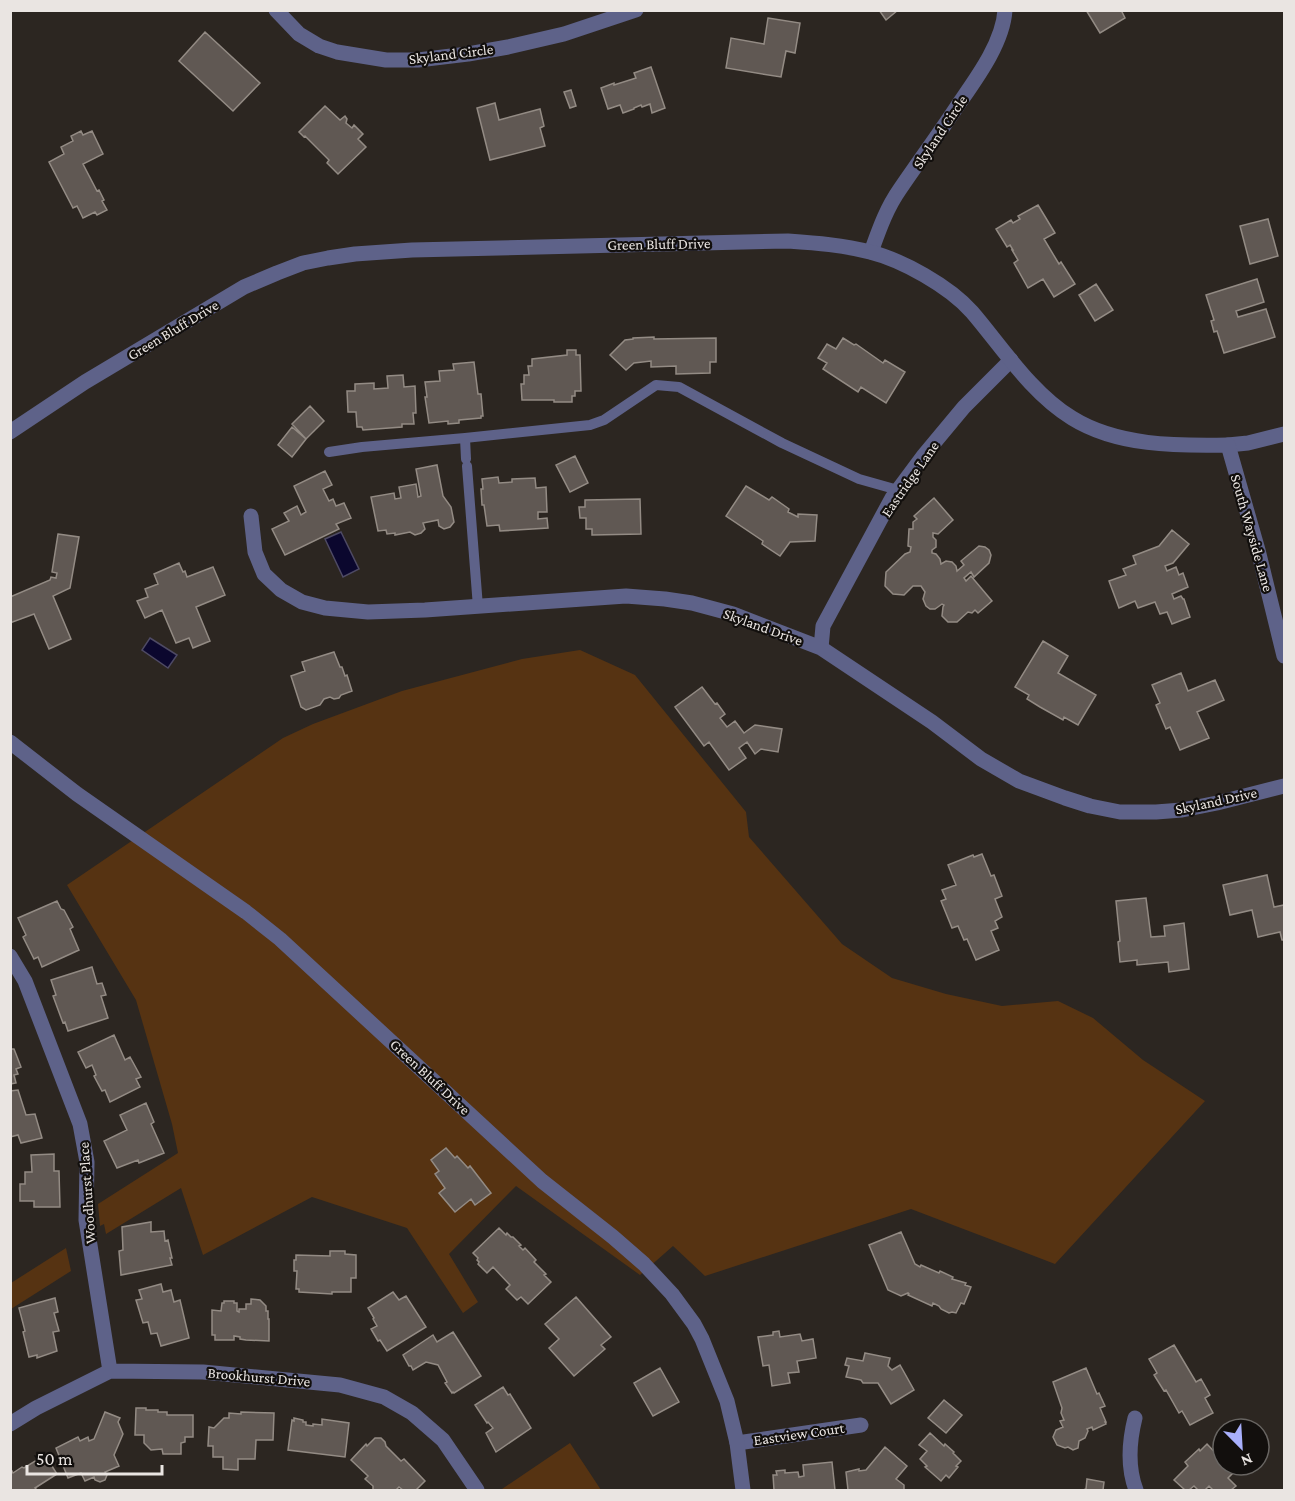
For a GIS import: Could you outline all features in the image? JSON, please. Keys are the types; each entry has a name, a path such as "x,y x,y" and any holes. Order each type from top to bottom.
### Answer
{"street":[{"name":"Skyland Circle","path":"276,10 298,34 319,46 337,52 386,60 418,60 508,47 564,34 636,10"},
{"name":"Skyland Circle","path":"871,252 882,221 898,190 920,162 979,75 997,39 1005,10"},
{"name":"Green Bluff Drive","path":"10,432 85,382 244,287 303,263 355,254 412,250 788,241 829,244 871,252 932,280 955,295 972,312 1011,360 1048,399 1083,424 1107,433 1143,441 1188,446 1228,446 1284,434"},
{"name":"Eastridge Lane","path":"821,648 823,626 898,490 964,407 1011,360"},
{"name":"South Wayside Lane","path":"1228,446 1258,550 1284,656"},
{"name":"Skyland Drive","path":"250,516 255,552 264,574 281,590 302,602 325,608 368,612 478,607 626,596 692,603 733,614 821,648 932,722 981,759 1019,781 1073,801 1120,812 1182,810 1234,800 1284,786"},
{"name":"Green Bluff Drive","path":"10,742 77,794 273,933 542,1181 644,1264 672,1294 702,1339 727,1401 737,1443 743,1491"},
{"name":"Woodhurst Place","path":"10,956 25,981 80,1124 87,1162 86,1220 110,1371"},
{"name":"Brookhurst Drive","path":"10,1424 36,1408 110,1371 202,1372 340,1385 384,1397 412,1413 443,1440 477,1491"},
{"path":"1135,1418 1130,1436 1129,1456 1136,1491"},
{"name":"Eastview Court","path":"737,1443 861,1425"}],"lane":[{"path":"329,452 590,425 604,420 656,385 679,387 782,443 859,479 898,490"},
{"path":"465,438 478,607"}],"shaded area":[{"path":"341,532 359,569 343,577 325,539"},
{"path":"150,638 177,655 168,668 142,650"},
{"path":"580,650 635,675 746,812 749,837 842,944 892,978 946,994 1002,1006 1058,1001 1093,1018 1143,1060 1205,1101 1055,1264 911,1209 705,1276 673,1246 640,1275 516,1186 449,1254 478,1302 463,1313 407,1228 312,1197 203,1255 181,1188 106,1234 104,1224 100,1226 98,1204 178,1153 172,1124 136,1000 67,885 283,738 313,724 402,691 522,659"},
{"path":"66,1248 71,1271 11,1309 11,1283"},
{"path":"570,1443 601,1490 502,1489"}],"building":[{"path":"879,10 898,10 886,20"},
{"path":"1086,10 1121,10 1125,18 1100,33"},
{"path":"768,18 800,23 795,53 786,51 781,77 726,68 731,38 764,44"},
{"path":"205,32 260,83 233,111 179,61"},
{"path":"651,67 665,108 652,113 650,104 642,107 641,105 623,113 620,105 608,109 601,88 636,78 634,73"},
{"path":"571,90 576,106 570,108 564,92"},
{"path":"495,103 499,120 540,109 544,126 540,128 545,146 490,160 477,108"},
{"path":"325,106 340,120 345,116 346,123 352,128 354,125 363,134 358,139 366,147 338,174 327,163 329,160 299,132"},
{"path":"81,131 83,135 92,131 103,154 83,164 97,191 99,190 107,210 97,215 95,212 83,218 77,206 73,208 49,162 64,154 61,147 73,141 71,136"},
{"path":"1038,205 1055,233 1044,239 1059,264 1061,262 1075,284 1054,297 1043,279 1028,288 1014,263 1018,260 1013,250 1010,245 1007,247 996,229 1011,220 1013,223 1020,219 1018,216"},
{"path":"1268,219 1278,256 1250,264 1240,226"},
{"path":"1257,279 1264,302 1236,311 1238,317 1266,309 1275,337 1224,353 1217,331 1214,332 1211,321 1214,320 1206,295"},
{"path":"1096,284 1113,310 1095,321 1079,295"},
{"path":"654,337 654,339 716,338 716,362 710,362 710,373 676,374 676,366 651,367 651,361 634,363 626,370 610,355 625,340"},
{"path":"843,338 856,344 883,363 885,360 905,372 886,403 861,387 858,392 823,369 827,363 818,358 827,344 836,349"},
{"path":"567,350 576,350 576,355 580,355 581,391 575,391 572,402 522,400 521,384 524,384 524,375 529,375 528,366 532,366 532,359 567,355"},
{"path":"474,362 483,416 459,420 459,423 448,424 448,421 429,423 425,382 440,381 439,371 454,370 453,364"},
{"path":"403,375 404,387 415,386 414,424 363,430 362,427 357,427 356,412 348,412 347,391 355,391 355,384 374,383 374,389 388,388 387,376"},
{"path":"310,406 324,421 306,439 292,424"},
{"path":"292,427 306,439 292,457 278,445"},
{"path":"575,456 588,483 570,492 556,465"},
{"path":"437,465 443,496 451,507 454,522 450,527 444,529 439,526 438,520 423,523 425,529 415,535 410,532 395,535 395,533 387,534 386,530 378,531 371,497 394,493 395,499 401,498 399,487 416,484 418,497 421,496 416,469"},
{"path":"325,471 332,485 323,489 329,501 333,499 336,506 344,503 351,518 336,524 339,529 285,555 272,529 289,521 284,513 297,506 301,515 306,512 294,486"},
{"path":"498,477 499,483 512,482 512,479 535,478 536,488 546,487 547,512 538,512 538,519 547,518 548,528 500,531 499,525 487,526 484,505 482,505 482,479"},
{"path":"746,486 769,500 772,497 789,509 788,512 798,517 798,514 817,515 815,541 790,542 780,556 762,544 763,541 726,516"},
{"path":"934,498 953,520 938,534 933,533 936,547 932,553 936,554 941,564 946,561 952,562 957,571 964,565 961,561 979,546 989,550 991,555 989,563 974,577 971,572 964,578 966,581 971,576 992,601 978,613 975,610 972,613 968,612 957,622 948,622 942,616 944,605 935,609 926,606 923,599 925,592 921,586 913,586 904,595 893,594 885,586 886,572 910,552 909,529 913,529 913,522 917,519 914,516"},
{"path":"640,499 641,534 592,535 592,529 586,529 586,518 580,518 579,507 585,507 585,500"},
{"path":"1172,530 1189,544 1173,563 1165,566 1167,571 1176,567 1179,575 1183,573 1188,587 1172,594 1174,599 1181,596 1184,599 1190,617 1172,624 1167,612 1160,614 1155,602 1138,608 1135,601 1119,608 1109,581 1126,575 1123,569 1136,564 1133,556 1159,546"},
{"path":"58,534 79,537 70,588 53,596 71,639 49,649 34,614 10,623 10,597 50,580 51,577 56,578 57,573 52,572"},
{"path":"179,563 187,577 213,567 225,595 196,607 210,641 193,648 189,638 176,643 162,610 145,618 137,601 148,597 145,589 158,584 154,574"},
{"path":"1043,641 1068,656 1058,673 1096,695 1078,725 1064,717 1063,720 1040,707 1027,699 1029,695 1015,687"},
{"path":"334,652 345,676 347,675 352,691 339,698 324,699 320,705 306,710 301,707 291,676 305,671 302,662"},
{"path":"1181,673 1188,691 1215,680 1224,700 1197,712 1209,738 1180,750 1170,727 1166,729 1156,705 1160,703 1152,685"},
{"path":"702,687 725,714 720,718 727,727 735,721 744,733 755,725 782,729 778,752 761,749 755,754 747,742 739,748 746,758 729,770 709,742 704,746 675,707"},
{"path":"982,854 991,876 994,875 1002,896 995,899 1002,917 995,921 998,928 991,931 999,950 976,960 967,939 964,940 958,926 952,928 941,901 946,899 942,890 956,885 948,865 973,855 974,857"},
{"path":"1267,875 1274,907 1284,905 1284,940 1280,932 1258,937 1252,910 1230,915 1223,885"},
{"path":"1146,898 1151,937 1165,936 1164,926 1184,923 1189,969 1169,972 1168,962 1137,965 1137,960 1120,962 1116,901"},
{"path":"57,901 73,927 70,929 79,950 42,967 38,957 34,959 23,937 26,935 18,918"},
{"path":"92,967 97,984 102,983 106,995 101,996 108,1018 68,1031 53,996 56,995 51,980"},
{"path":"114,1035 125,1060 130,1057 141,1077 136,1079 140,1087 110,1102 105,1090 102,1091 94,1076 96,1075 92,1065 86,1068 78,1052"},
{"path":"10,1046 14,1049 21,1067 16,1069 18,1074 14,1075 16,1083 10,1084"},
{"path":"18,1090 26,1115 35,1114 42,1138 21,1143 18,1135 10,1137 10,1091"},
{"path":"146,1103 154,1122 151,1124 164,1153 139,1163 138,1160 117,1168 104,1141 127,1130 120,1115"},
{"path":"446,1148 468,1168 470,1166 491,1193 475,1205 471,1199 455,1212 439,1193 445,1188 435,1174 439,1171 431,1160"},
{"path":"54,1154 54,1171 59,1171 60,1207 34,1207 34,1201 20,1201 20,1184 25,1184 25,1172 32,1172 31,1155"},
{"path":"151,1222 151,1232 164,1231 165,1241 168,1240 172,1265 121,1275 119,1251 123,1250 122,1227"},
{"path":"499,1228 506,1235 507,1233 513,1237 523,1250 525,1248 551,1282 528,1304 521,1297 517,1300 506,1289 510,1285 493,1267 487,1273 478,1264 478,1258 473,1253"},
{"path":"901,1232 915,1264 939,1273 940,1271 971,1287 964,1304 961,1303 956,1313 949,1313 933,1303 932,1306 908,1293 901,1296 888,1290 869,1245"},
{"path":"330,1251 345,1251 345,1254 356,1255 356,1278 351,1278 351,1292 332,1292 332,1294 299,1292 299,1289 296,1289 297,1271 294,1271 296,1255 330,1256"},
{"path":"161,1284 163,1292 171,1290 174,1302 180,1300 189,1338 161,1346 157,1333 151,1334 148,1322 143,1323 136,1300 142,1299 139,1290"},
{"path":"393,1292 399,1300 406,1296 426,1327 387,1351 371,1329 377,1326 368,1308"},
{"path":"576,1297 611,1337 601,1345 605,1349 574,1376 549,1348 559,1339 545,1324"},
{"path":"55,1298 58,1312 54,1313 59,1331 53,1332 57,1351 37,1358 37,1355 29,1357 19,1308"},
{"path":"251,1299 260,1300 266,1306 269,1319 269,1341 246,1340 234,1336 234,1340 215,1340 215,1335 212,1335 212,1310 221,1311 224,1301 234,1301 237,1303 239,1312 239,1309 246,1309 246,1304 251,1304"},
{"path":"779,1331 780,1337 800,1334 802,1341 813,1339 816,1358 797,1361 799,1372 788,1373 790,1383 772,1386 769,1365 763,1366 758,1337 773,1335 773,1332"},
{"path":"453,1332 481,1376 452,1393 438,1365 426,1362 413,1370 403,1355 433,1335 437,1342"},
{"path":"1174,1345 1196,1382 1201,1379 1210,1395 1205,1398 1213,1413 1190,1425 1182,1411 1179,1413 1154,1375 1157,1373 1149,1359"},
{"path":"865,1353 890,1358 888,1366 892,1370 900,1365 914,1390 891,1404 878,1383 863,1383 861,1380 846,1377 849,1366 845,1365 847,1358 863,1361"},
{"path":"660,1368 679,1402 653,1416 634,1383"},
{"path":"1086,1368 1105,1406 1100,1408 1106,1424 1093,1430 1092,1427 1087,1429 1085,1438 1079,1441 1078,1448 1073,1450 1057,1445 1053,1437 1056,1430 1063,1427 1060,1421 1064,1420 1053,1382"},
{"path":"503,1387 508,1395 510,1394 531,1428 496,1452 486,1433 493,1428 475,1405"},
{"path":"944,1400 962,1415 946,1433 928,1418"},
{"path":"136,1408 167,1412 167,1415 193,1415 193,1437 185,1437 185,1442 181,1443 181,1454 163,1454 162,1449 151,1450 144,1443 144,1435 135,1435"},
{"path":"105,1412 120,1418 118,1422 123,1434 114,1455 119,1466 105,1472 107,1475 105,1480 100,1482 94,1477 85,1481 81,1473 68,1478 56,1448 78,1437 80,1441 88,1437 89,1441 94,1439"},
{"path":"241,1412 274,1413 273,1440 256,1440 255,1459 238,1459 238,1470 223,1469 223,1457 213,1457 213,1446 208,1446 209,1427 214,1428 224,1418 229,1418 229,1413 241,1414"},
{"path":"294,1418 313,1426 313,1424 322,1425 322,1419 349,1423 345,1457 288,1450"},
{"path":"930,1433 954,1452 961,1461 949,1478 946,1475 941,1481 925,1467 927,1466 920,1459 927,1451 919,1445"},
{"path":"375,1438 381,1438 401,1461 404,1459 425,1481 416,1490 403,1490 399,1487 396,1490 373,1490 373,1486 365,1479 368,1476 351,1460"},
{"path":"1207,1444 1211,1448 1211,1477 1229,1477 1236,1486 1231,1490 1213,1490 1209,1486 1205,1490 1198,1490 1194,1486 1185,1490 1174,1480 1188,1466 1185,1462 1199,1449 1200,1451"},
{"path":"885,1447 907,1466 896,1479 904,1485 904,1490 848,1490 846,1472 866,1470"},
{"path":"45,1455 57,1474 35,1488 37,1490 10,1490 10,1472 24,1468"},
{"path":"832,1462 835,1490 774,1490 773,1475 777,1475 776,1471 798,1472 799,1477 804,1476 803,1465"},
{"path":"1087,1479 1104,1482 1103,1490 1083,1490 1086,1489"}]}
